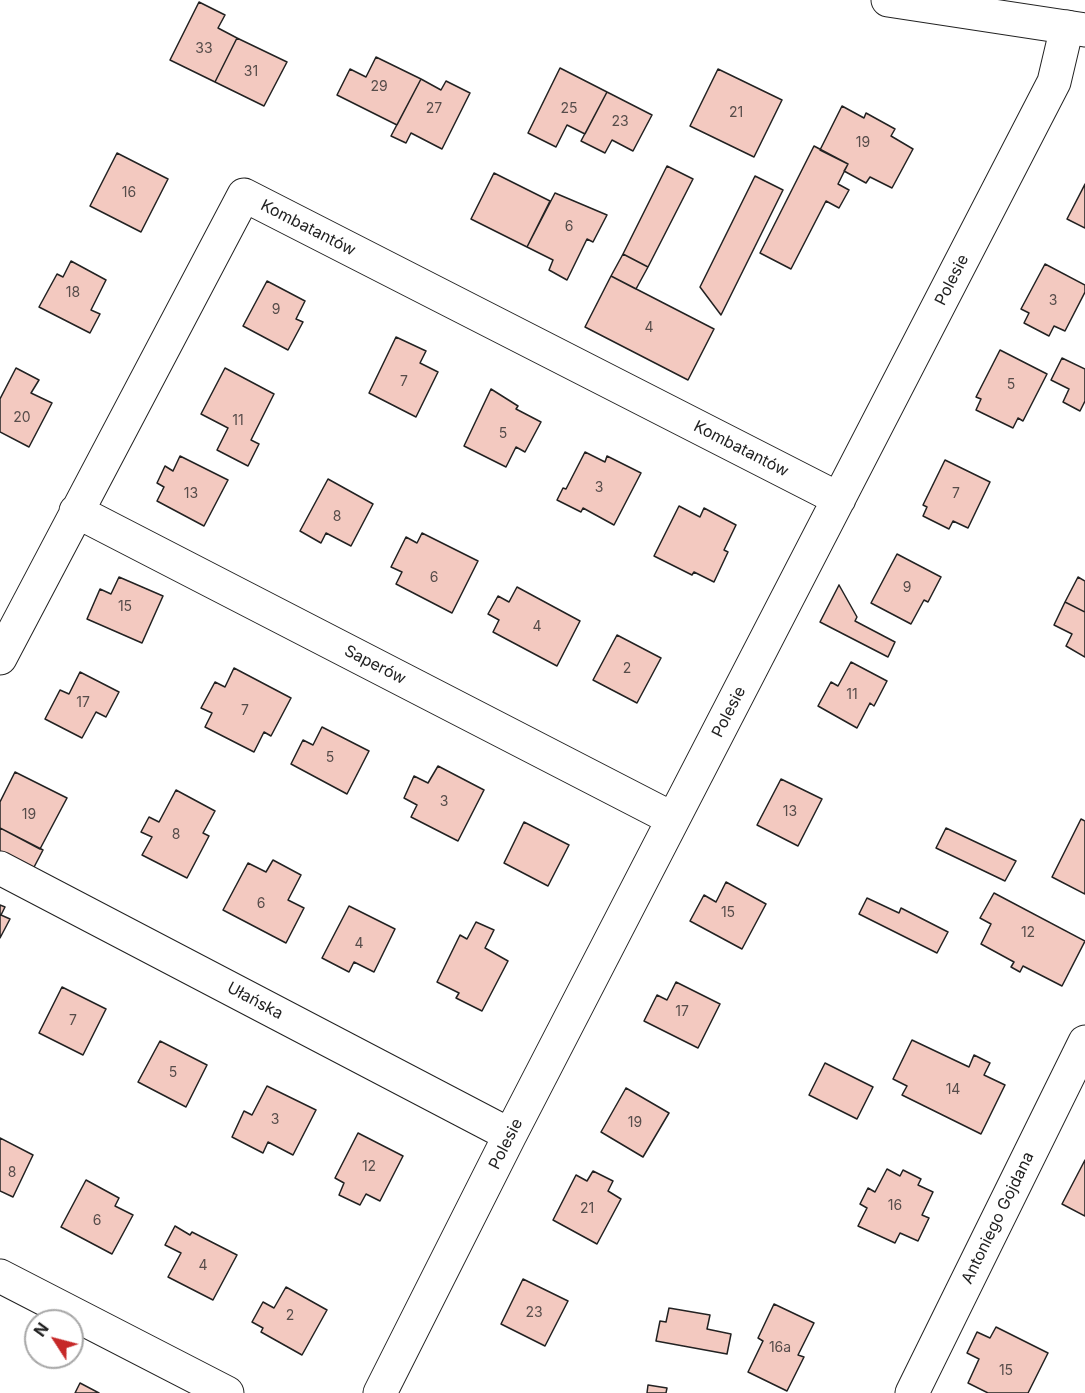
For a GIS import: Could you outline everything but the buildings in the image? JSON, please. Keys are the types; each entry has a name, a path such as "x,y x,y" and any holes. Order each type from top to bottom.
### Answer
{"street":[{"path":"888,0 1076,29"},
{"name":"Polesie","path":"380,1393 510,1135 1054,82 1076,29"},
{"name":"Kombatantów","path":"0,658 244,195 839,500"},
{"name":"Saperów","path":"76,511 674,819"},
{"name":"Ułańska","path":"0,868 510,1135"},
{"name":"Antoniego Gojdana","path":"912,1393 1085,1042"},
{"path":"0,1276 227,1393"}]}
